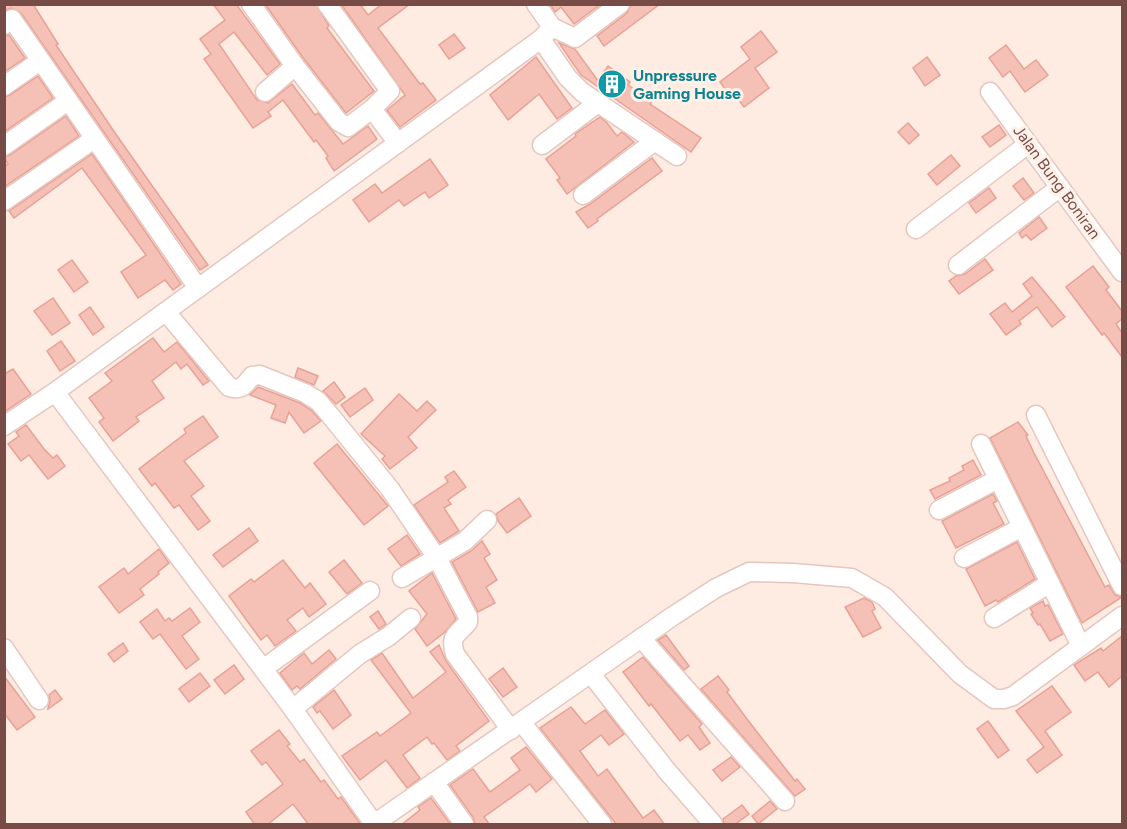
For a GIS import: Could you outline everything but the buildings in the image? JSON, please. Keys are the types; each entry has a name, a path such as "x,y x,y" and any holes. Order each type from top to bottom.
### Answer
{"street":[{"path":"251,4 295,66 348,127 372,110 388,94 389,88 327,4"},
{"path":"536,4 546,33 576,88 677,156"},
{"path":"4,426 166,312 546,33 574,38 620,4"},
{"path":"4,25 12,19 198,288"},
{"path":"4,86 40,61"},
{"path":"265,92 295,66"},
{"name":"Jalan Bung Boniran","path":"990,92 1122,272"},
{"path":"4,146 68,101"},
{"path":"542,145 599,102"},
{"path":"372,110 398,143"},
{"path":"4,201 94,139"},
{"path":"583,195 654,141"},
{"path":"916,229 1028,144"},
{"path":"958,264 1060,186"},
{"path":"166,312 229,387 237,390 252,376 260,375 306,393 318,401 390,489 437,558 468,616 468,622 458,631 453,641 455,654 602,825"},
{"path":"55,392 293,709 372,823 516,727 716,588 749,572 852,578 885,597 960,674 994,699 1013,696 1122,616"},
{"path":"1036,415 1122,586"},
{"path":"981,444 1081,646"},
{"path":"939,510 998,479"},
{"path":"402,578 465,541 487,520"},
{"path":"964,558 1022,527"},
{"path":"994,618 1050,584"},
{"path":"263,669 370,591"},
{"path":"293,709 353,659 389,636 411,618"},
{"path":"641,638 785,801"},
{"path":"4,648 39,700"},
{"path":"591,674 667,771 713,825"},
{"path":"434,782 464,825"}],"place":[{"name":"Unpressure Gaming House","path":"612,84"}]}
